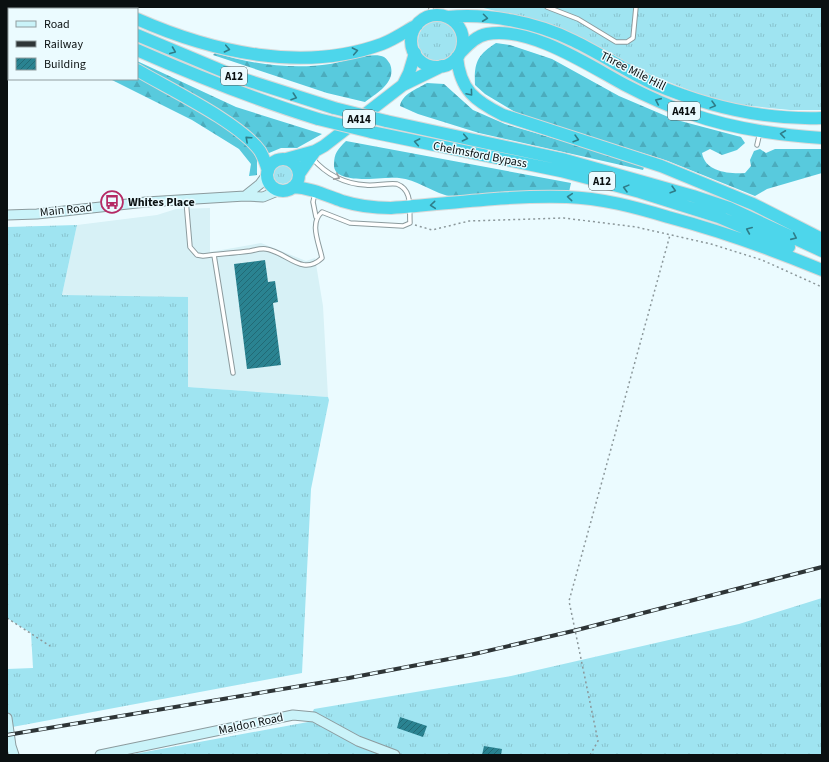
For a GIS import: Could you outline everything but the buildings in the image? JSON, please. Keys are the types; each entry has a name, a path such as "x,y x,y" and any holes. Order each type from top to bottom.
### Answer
{"highway":[{"path":"459,55 449,64 442,66 430,66 418,58 412,41 417,25 431,12 447,17 456,23 462,33 463,43 459,55 461,78 468,91 481,104 503,115 661,166 753,204 822,239"},
{"name":"Three Mile Hill","path":"447,17 467,15 485,17 548,30 578,43 654,84 687,97 723,107 782,117 822,118"},
{"name":"A12","path":"138,19 209,45 251,54 291,58 359,51 383,43 417,25"},
{"name":"Three Mile Hill","path":"459,55 470,43 486,34 494,33 521,37 571,55 642,94 692,114 718,122 760,131 822,138"},
{"name":"Chelmsford Bypass","path":"138,35 237,77 334,108 386,121 562,158 693,196 729,208 822,251"},
{"name":"Chelmsford Bypass","path":"138,50 232,89 318,119 371,132 560,170 640,192 719,217 795,250 822,264"},
{"path":"403,85 415,53"},
{"name":"A414","path":"299,174 311,154 403,85 442,66"},
{"path":"138,71 220,118 247,138 259,151 268,172 270,183 280,190 286,190 293,187 298,180 299,174 296,165 286,159 274,162 268,172"},
{"name":"A414","path":"286,159 311,154"},
{"name":"A12","path":"293,187 316,190 342,201 370,208 409,207 536,196 568,197 605,201 719,231 776,250 822,270"}],"street":[{"path":"245,196 260,184 268,172"},
{"name":"Main Road","path":"7,215 37,214 186,199 245,196 263,197 280,190"},
{"name":"Maldon Road","path":"100,755 129,752 293,715 314,717 358,741 395,755"},
{"path":"7,718 11,746 14,755"}],"lane":[{"path":"548,7 578,20 616,42 627,42 633,38 636,7"},
{"path":"757,145 760,131"},
{"path":"311,154 325,171 347,183 366,185 392,184 401,186 408,194 410,223 403,226 350,223 322,212 316,216"},
{"path":"186,199 190,247 197,255 214,255 264,248 277,252 303,266 316,264 322,258 314,223 316,216 313,202 316,190"},
{"path":"214,255 233,373"}],"path":[{"path":"410,223 432,230 469,221 564,218 636,227 711,244 762,260 822,287"},
{"path":"590,755 598,741 569,601 670,235"},
{"path":"7,618 50,646"}],"shaded area":[{"path":"210,208 210,252 261,243 306,261 315,258 323,306 328,397 188,387 62,295 77,225 157,215 176,209"}],"green space":[{"path":"480,7 822,7 822,110 790,110 721,103 641,71 576,36 552,26"},
{"path":"442,21 449,24 455,30 458,41 457,49 449,58 442,61 434,61 427,58 419,49 418,37 421,30 430,22"},
{"path":"496,43 510,45 552,59 619,96 673,119 741,137 745,143 737,150 722,155 710,149 702,153 704,159 713,168 725,172 745,173 751,166 750,160 754,151 760,149 766,153 775,149 822,149 822,173 767,189 755,196 668,161 520,115 485,94 475,85 475,71 478,60 490,47"},
{"path":"215,53 258,63 287,66 316,66 366,56 379,55 384,57 390,64 391,76 380,91 365,102 327,93 213,55"},
{"path":"138,61 236,107 322,134 297,148 281,148 257,158 257,175 249,176 251,164 239,149 192,120 112,80 138,80"},
{"path":"427,83 444,84 473,110 505,124 645,165 643,170 479,133 418,114 400,106 401,102 407,95"},
{"path":"346,141 571,183 569,192 514,191 450,196 405,179 351,178 342,176 336,171 334,164 337,151"},
{"path":"283,164 290,167 293,174 290,181 283,184 276,181 273,174 276,167"},
{"path":"77,225 62,295 188,297 188,387 328,397 329,400 311,489 302,673 7,728 7,669 33,668 31,633 7,618 7,227"},
{"path":"822,598 822,755 134,754 308,722 314,709 511,676 739,624"}],"railway":[{"path":"7,735 349,678 470,655 573,631 822,567"}],"place":[{"name":"Whites Place","path":"112,202"}]}
